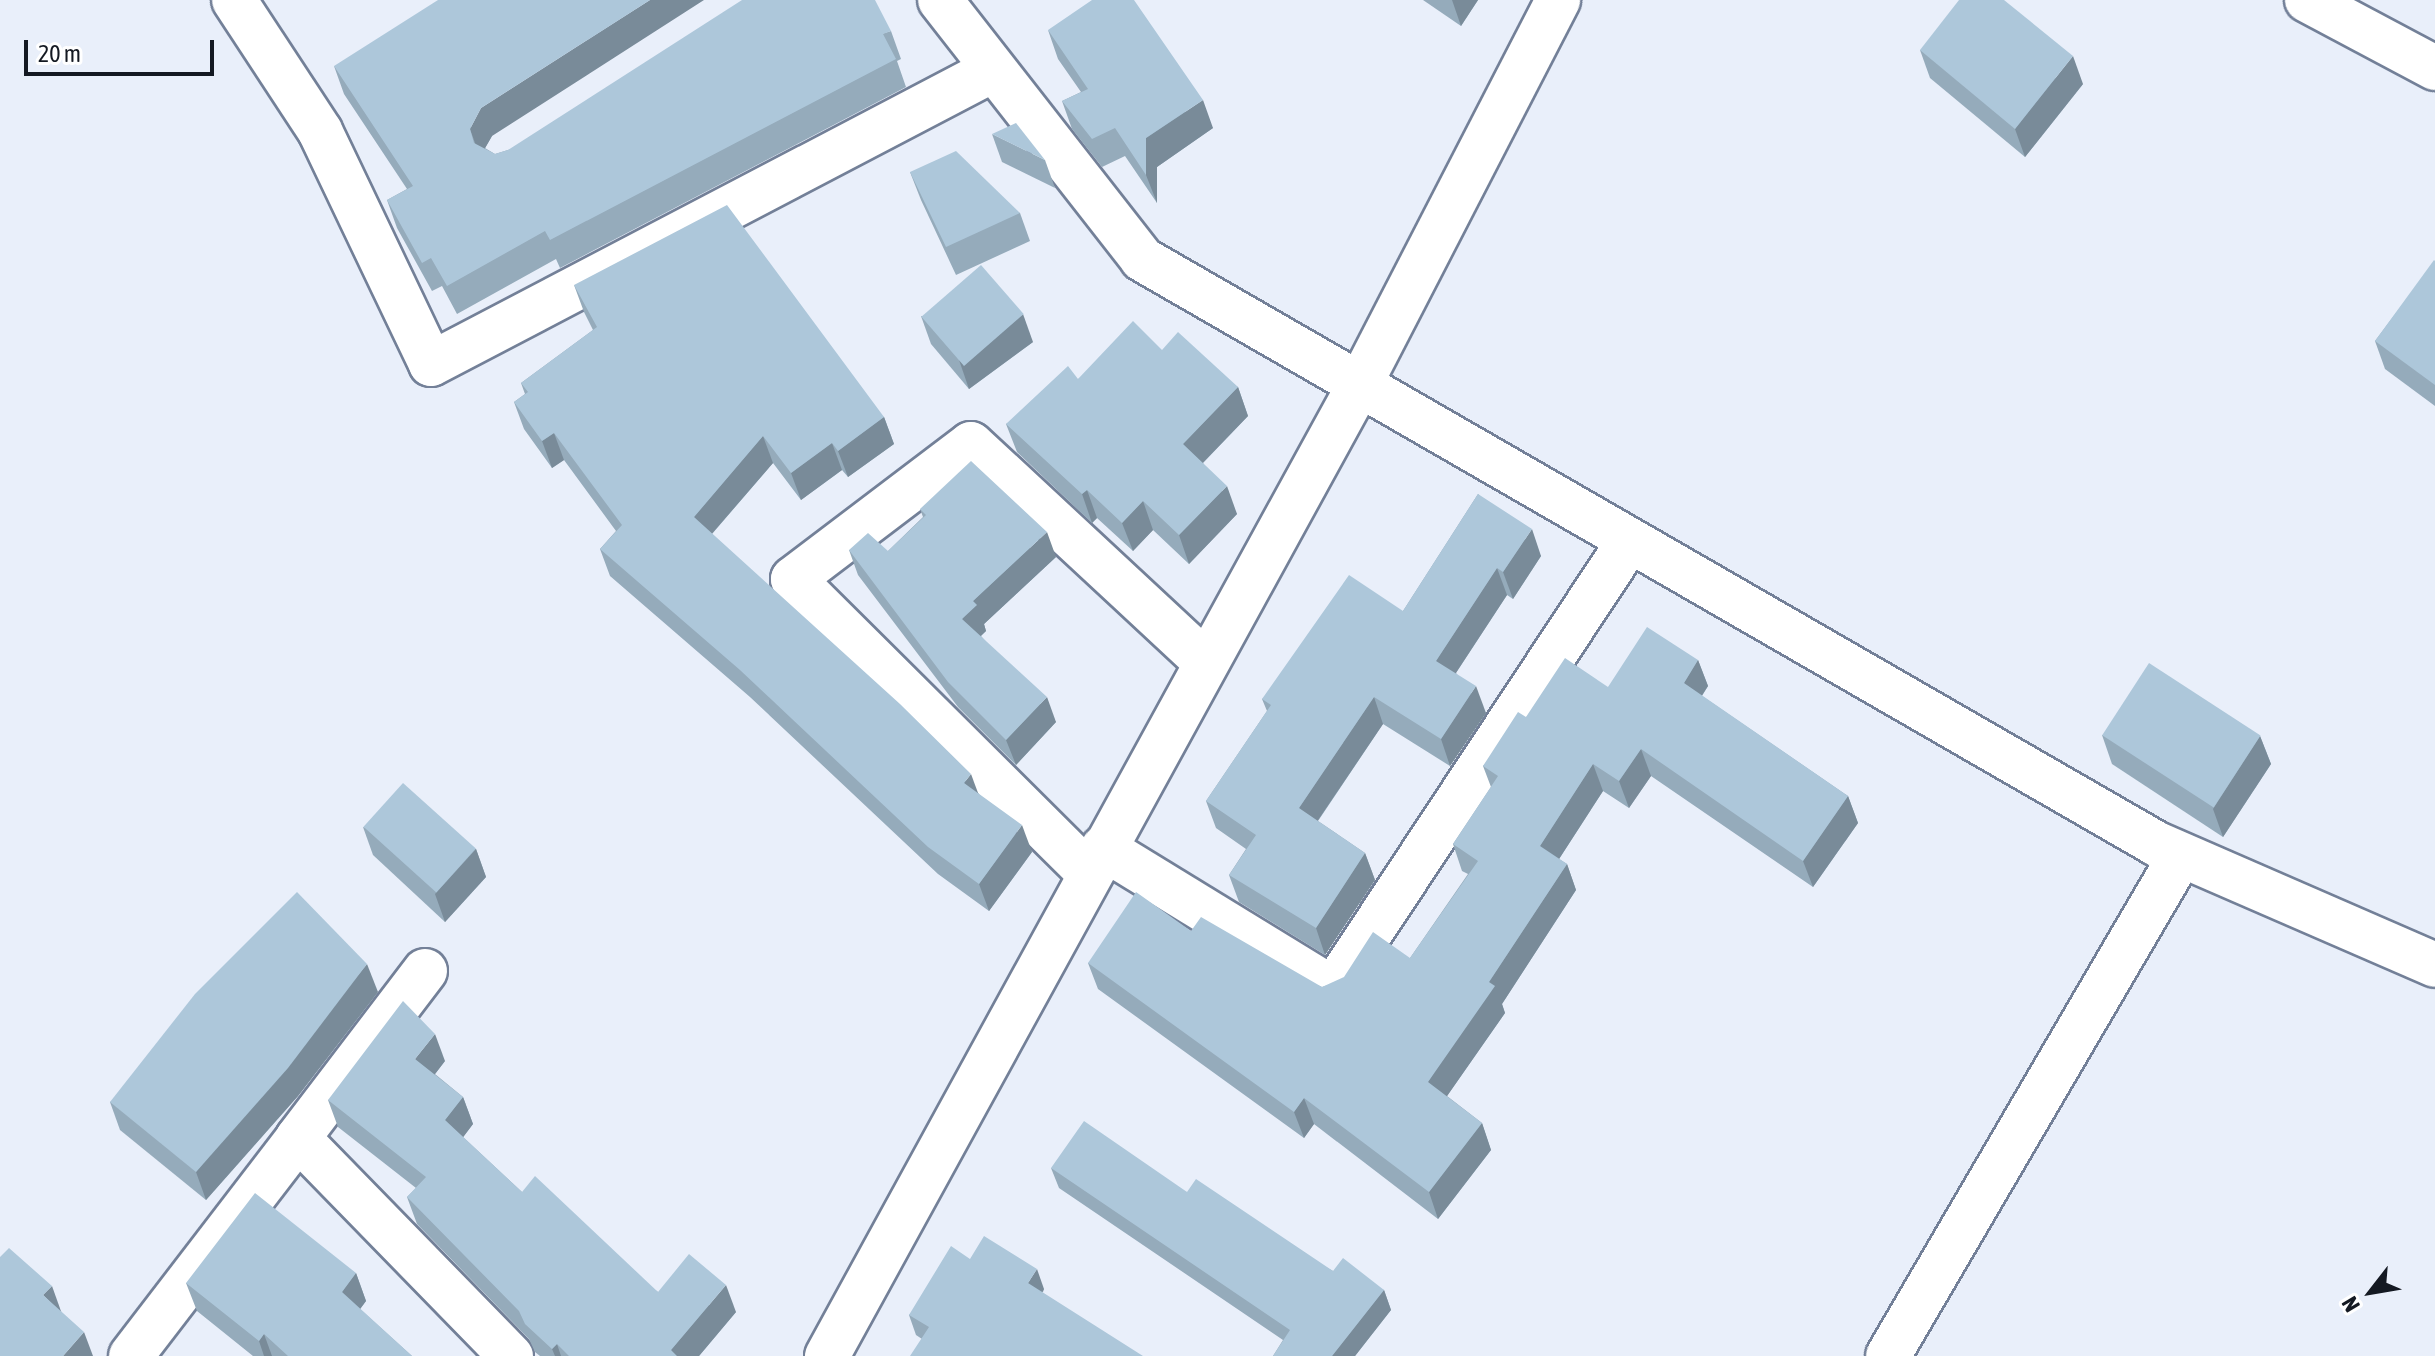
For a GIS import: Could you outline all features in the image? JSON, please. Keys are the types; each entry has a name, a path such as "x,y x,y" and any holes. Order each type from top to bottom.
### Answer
{"street":[{"path":"234,0 320,131 431,364 993,70"},
{"path":"940,0 1142,259 2181,855 2435,965"},
{"path":"839,1352 1096,860 1361,382 1558,0"},
{"path":"2307,0 2435,68"},
{"path":"1206,662 971,444 793,579 1096,860 1333,989 1630,540"},
{"path":"1888,1356 2181,855"},
{"path":"131,1356 425,971"},
{"path":"298,1138 511,1356"}],"building":[{"path":"438,0 650,0 481,108 470,129 474,143 495,154 508,150 742,0 875,0 891,31 883,34 896,59 550,240 545,231 447,286 431,258 422,263 387,200 413,186 334,66"},
{"path":"1092,0 1134,0 1203,100 1146,138 1146,175 1115,128 1092,139 1062,101 1088,89 1048,30"},
{"path":"1959,0 2004,0 2073,56 2015,129 1920,50"},
{"path":"1016,123 1045,160 992,134"},
{"path":"956,151 1020,213 946,247 910,172"},
{"path":"727,205 884,417 838,451 832,443 791,473 763,436 694,517 900,704 971,774 964,783 1022,825 979,884 928,847 740,670 600,549 622,525 554,433 542,441 514,402 528,392 521,383 597,327 574,285"},
{"path":"2435,261 2435,385 2375,341"},
{"path":"981,265 1024,314 964,366 921,317"},
{"path":"1133,321 1162,350 1178,332 1238,387 1183,444 1227,486 1179,535 1143,501 1122,523 1087,490 1082,494 1006,424 1068,366 1078,379"},
{"path":"971,461 1047,532 973,601 977,605 962,619 1047,697 1006,740 948,682 849,550 868,533 888,551 926,515 920,509"},
{"path":"1478,494 1532,529 1503,572 1497,568 1436,661 1476,686 1441,739 1374,697 1299,808 1365,853 1316,928 1229,875 1256,835 1206,801 1271,705 1262,699 1349,575 1403,611"},
{"path":"1647,627 1698,660 1684,683 1848,796 1803,861 1641,749 1619,781 1593,764 1540,846 1567,864 1489,982 1495,986 1428,1082 1482,1123 1429,1192 1304,1098 1294,1112 1088,963 1136,892 1191,931 1201,917 1322,987 1344,977 1373,932 1410,958 1478,861 1453,844 1498,776 1483,766 1518,712 1526,717 1565,658 1608,687"},
{"path":"2149,663 2261,735 2214,808 2102,735"},
{"path":"403,783 476,849 436,892 364,827"},
{"path":"297,892 367,964 288,1068 196,1172 110,1102 195,994"},
{"path":"403,1001 435,1034 415,1059 463,1097 445,1120 522,1192 535,1176 658,1292 689,1254 726,1285 671,1350 677,1356 569,1356 557,1344 552,1349 407,1197 426,1177 328,1100"},
{"path":"1084,1121 1187,1192 1196,1179 1333,1271 1343,1258 1384,1290 1332,1356 1273,1356 1290,1330 1051,1168"},
{"path":"255,1193 356,1273 342,1292 412,1356 288,1356 264,1334 259,1341 186,1283"},
{"path":"984,1236 1037,1269 1028,1283 1143,1356 910,1356 929,1327 909,1315 951,1246 970,1259"},
{"path":"9,1248 52,1286 43,1295 84,1332 63,1356 0,1356 0,1257"}]}
